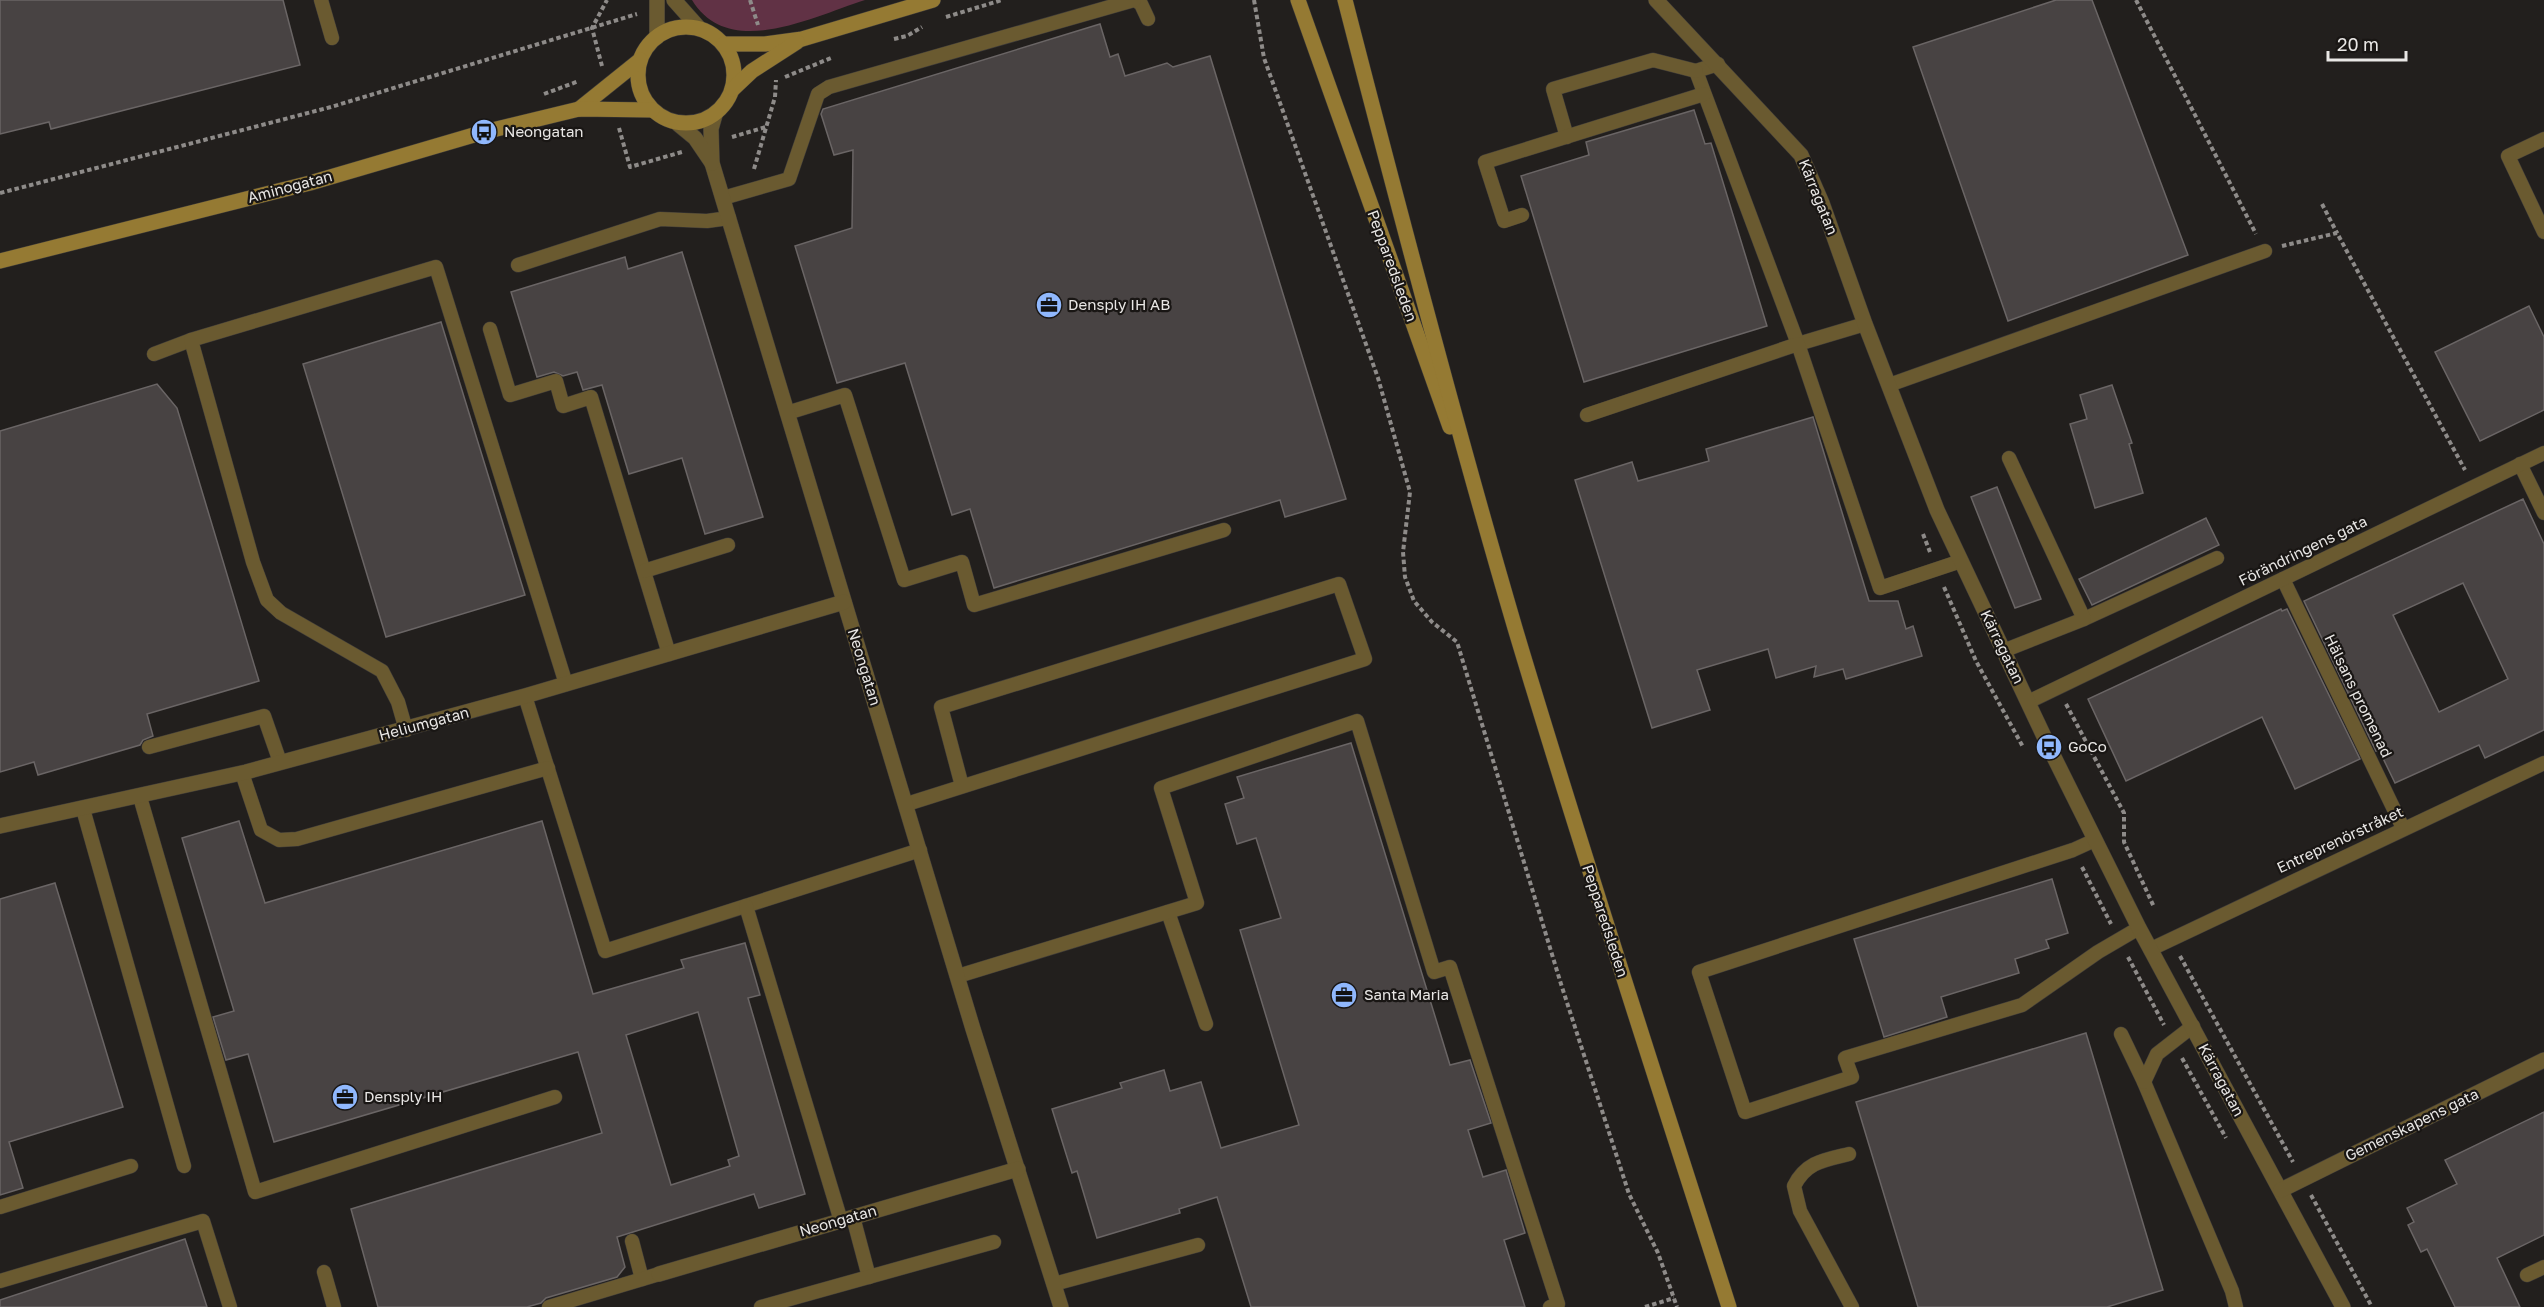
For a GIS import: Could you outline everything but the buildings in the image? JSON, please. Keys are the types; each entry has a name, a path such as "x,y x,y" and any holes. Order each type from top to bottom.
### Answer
{"street":[{"path":"674,0 699,28"},
{"path":"724,44 765,44 802,39 933,0"},
{"name":"Pepparedsleden","path":"1298,0 1487,532"},
{"name":"Pepparedsleden","path":"1345,0 1487,532 1588,866 1730,1307"},
{"name":"Kärragatan","path":"1656,0 1801,154 1822,203 1865,324 1937,510 2003,651 2139,928 2343,1307"},
{"path":"657,4 657,37"},
{"path":"734,88 735,73 732,57 724,44 713,34 699,28 684,26 657,37 647,47 640,60 639,86 652,110 669,121 691,124 715,115 726,103 734,88 752,71 802,39"},
{"name":"Aminogatan","path":"579,109 640,60"},
{"name":"Aminogatan","path":"0,261 310,183 484,132 579,109 652,110"},
{"name":"Neongatan","path":"715,115 711,129 712,163 958,976 1061,1307"},
{"name":"Neongatan","path":"678,123 694,138 712,163"},
{"name":"Heliumgatan","path":"0,826 242,773 406,730 844,602"},
{"name":"Gemenskapens gata","path":"2281,1190 2544,1060"},
{"name":"Neongatan","path":"659,1274 1018,1169"}],"lane":[{"path":"321,0 332,38"},
{"path":"723,198 789,180 818,94 829,87 1134,0 1141,4 1148,19"},
{"path":"1567,137 1553,88 1653,60 1696,71 1718,64"},
{"path":"1696,71 1798,344 1880,588 1961,561"},
{"path":"1522,215 1504,221 1485,162 1704,94"},
{"path":"2544,139 2508,156 2544,232"},
{"path":"518,265 660,219 706,221 729,218"},
{"path":"1889,385 2265,251"},
{"path":"154,354 191,340 436,267 566,684"},
{"path":"1587,415 1798,344 1865,324"},
{"path":"490,329 510,395 555,381 563,406 591,397 669,654"},
{"path":"191,340 253,562 267,600 281,613 382,671 398,702 406,730"},
{"path":"787,413 845,395 904,580 962,562 974,605 1224,530"},
{"name":"Förändringens gata","path":"2028,702 2544,453"},
{"path":"2009,458 2084,619"},
{"path":"2520,464 2544,513"},
{"path":"644,571 728,545"},
{"path":"2003,651 2084,619 2217,558"},
{"name":"Hälsans promenad","path":"2283,579 2403,828"},
{"path":"907,804 1365,659 1340,584 941,707 962,786"},
{"path":"525,696 604,951 920,850"},
{"path":"149,747 264,716 279,762"},
{"path":"958,976 1197,903 1161,788 1357,721 1434,972 1450,967 1558,1304 1550,1307"},
{"name":"Entreprenörstråket","path":"2151,949 2544,763"},
{"path":"242,773 261,830 279,840 297,839 548,768"},
{"path":"140,797 255,1192 555,1097"},
{"path":"83,809 184,1166"},
{"path":"2095,840 2073,850 1699,972 1745,1112 1852,1077 1845,1058 2022,1005 2098,952 2139,928"},
{"path":"746,906 847,1219 868,1277"},
{"path":"1168,912 1206,1024"},
{"path":"2144,1082 2157,1054 2193,1026"},
{"path":"2121,1034 2144,1082 2232,1292 2236,1307"},
{"path":"1849,1154 1823,1160 1800,1173 1794,1186 1800,1210 1852,1307"},
{"path":"0,1207 131,1166"},
{"path":"0,1281 203,1221 230,1307"},
{"path":"632,1241 642,1279"},
{"path":"761,1307 994,1242"},
{"path":"1054,1284 1198,1245"},
{"path":"2527,1275 2544,1268"},
{"path":"324,1272 334,1307"},
{"path":"549,1307 659,1274"}],"path":[{"path":"942,19 1002,0"},
{"path":"1254,0 1264,58 1378,378 1410,492 1402,552 1405,577 1414,602 1432,622 1457,642 1557,972 1629,1194 1658,1253 1677,1307"},
{"path":"2136,0 2265,251 2337,233"},
{"path":"0,193 331,107 657,4"},
{"path":"894,39 907,36 927,25"},
{"path":"748,191 776,97 776,80 831,58"},
{"path":"595,72 602,66"},
{"path":"542,95 588,78"},
{"path":"2322,204 2474,486"},
{"path":"2057,688 2085,739"},
{"path":"2330,1232 2372,1307"},
{"path":"1645,1307 1674,1298"}],"shaded area":[{"path":"692,0 865,0 798,23 773,29 750,31 727,28 708,18"}],"place":[{"name":"Neongatan","path":"484,132"},
{"name":"Densply IH AB","path":"1049,305"},
{"name":"GoCo","path":"2049,747"},
{"name":"Santa Maria","path":"1344,995"},
{"name":"Densply IH","path":"345,1097"}]}
